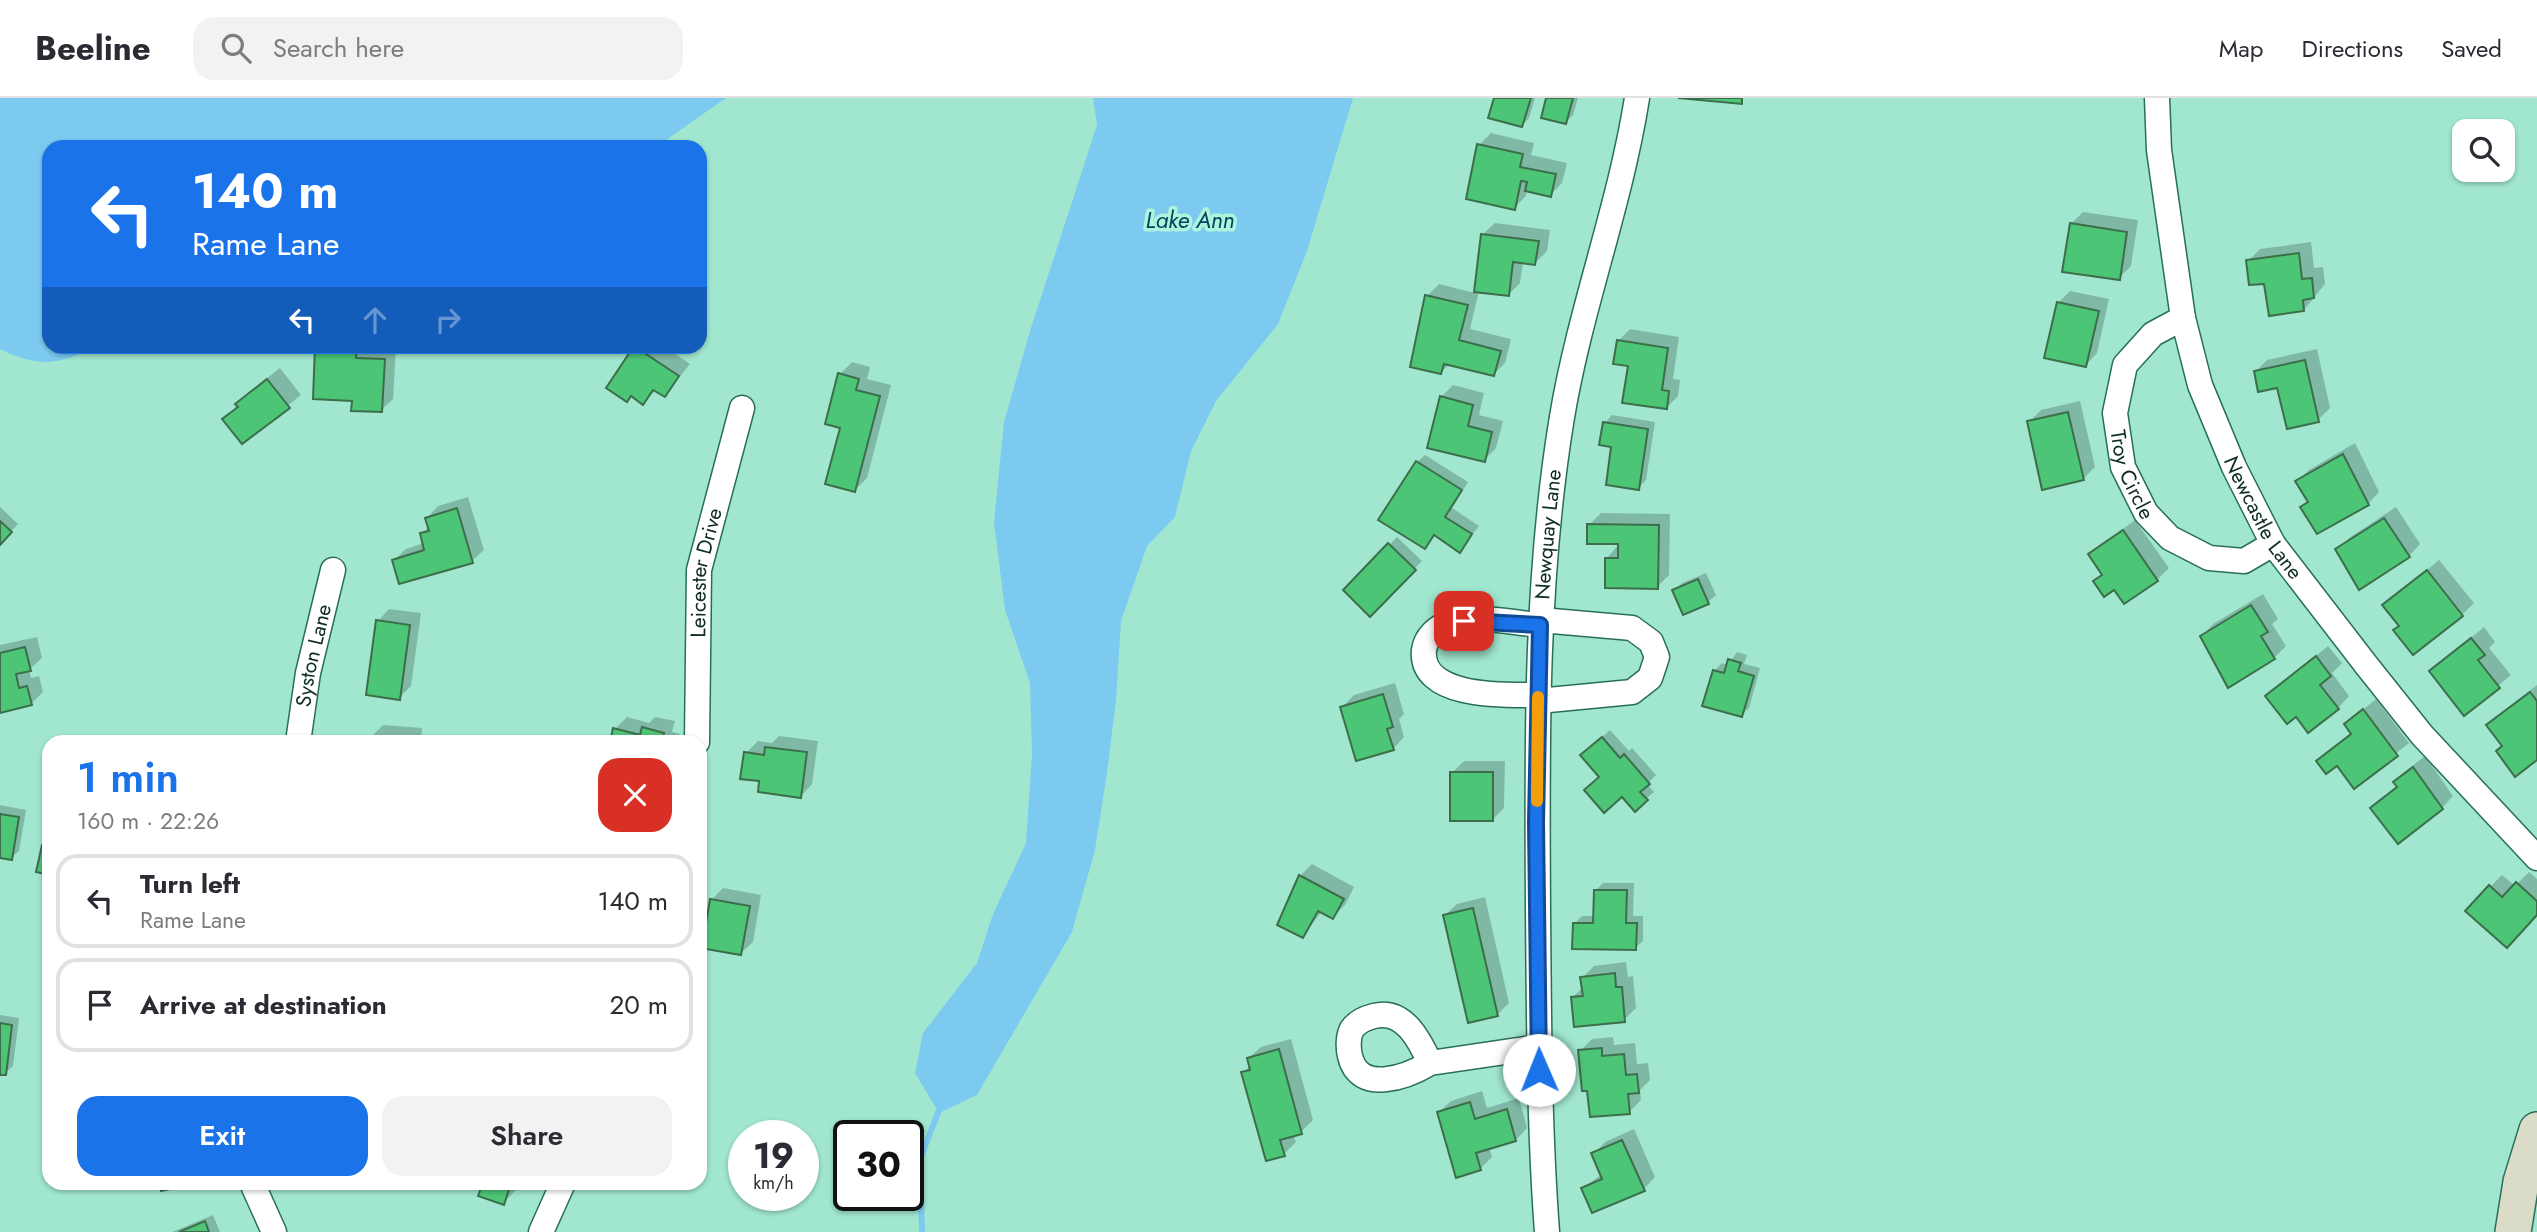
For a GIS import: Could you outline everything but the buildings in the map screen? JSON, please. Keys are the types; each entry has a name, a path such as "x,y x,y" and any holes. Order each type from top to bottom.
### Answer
{"main road":[{"path":"2513,1232 2521,1182 2537,1130"}],"street":[{"name":"Newquay Lane","path":"1547,1232 1538,1047 1538,698 1541,622 1563,414 1618,198 1637,98"},
{"name":"Newcastle Lane","path":"2157,98 2159,150 2183,318 2200,385 2234,467 2273,544 2422,735 2537,858"},
{"name":"Troy Circle","path":"2183,318 2153,334 2125,365 2115,413 2123,467 2146,513 2170,538 2209,558 2244,561 2273,544"},
{"name":"Leicester Drive","path":"697,735 699,570 742,408"},
{"name":"Syston Lane","path":"299,735 308,673 333,570"},
{"path":"1450,622 1541,622 1632,628 1651,642 1657,657 1650,678 1632,692 1538,698 1497,695 1446,686 1429,672 1424,651 1431,633 1450,622"},
{"path":"1430,1063 1538,1047"},
{"path":"254,1190 274,1232"},
{"path":"541,1232 560,1190"}],"water":[{"path":"0,98 726,98 666,140 42,140 42,354 79,354 47,362 25,359 0,349"},
{"name":"Lake Ann","path":"1093,98 1353,98 1307,251 1278,324 1216,401 1191,451 1175,517 1147,546 1121,621 1116,700 1095,850 1072,932 977,1095 939,1113 915,1073 923,1033 977,963 993,914 1026,843 1032,754 1030,683 1005,610 994,522 1004,422 1030,331 1097,125"}],"waterway":[{"path":"922,1232 920,1159 941,1105"}],"slow traffic":[{"path":"1537,801 1538,697"}],"route":[{"path":"1464,621 1540,625 1536,822 1539,1070"}]}
